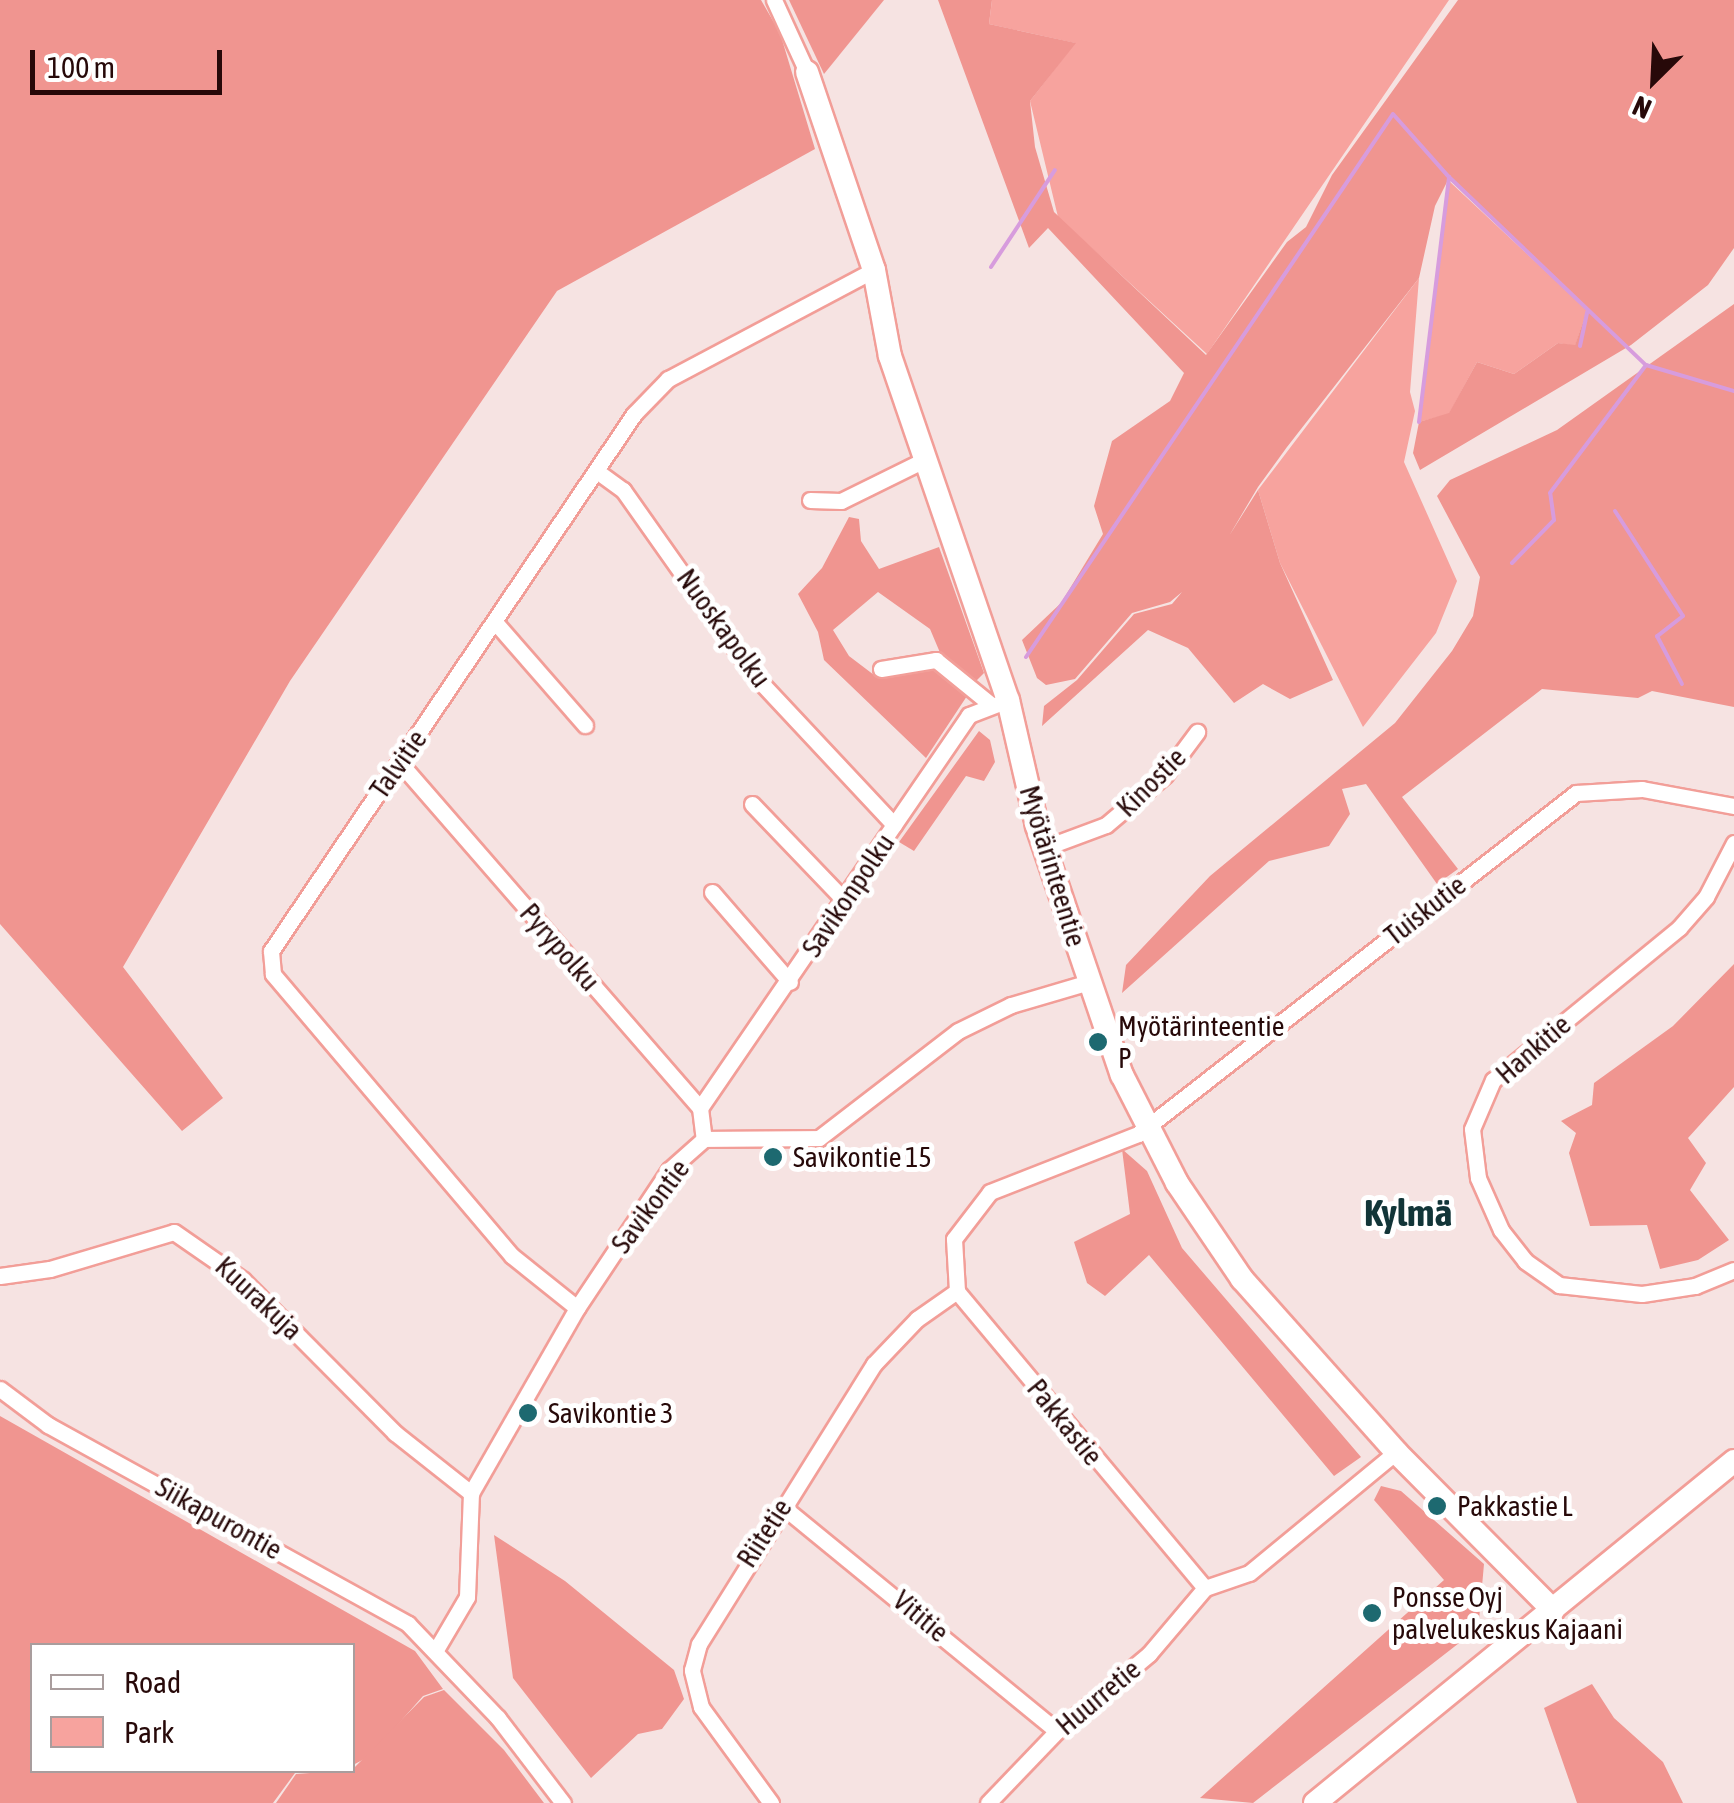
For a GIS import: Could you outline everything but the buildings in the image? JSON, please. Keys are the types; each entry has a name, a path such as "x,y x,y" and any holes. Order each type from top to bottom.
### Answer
{"street":[{"name":"Myötärinteentie","path":"774,0 808,72 874,270 890,356 926,459 1044,848 1089,982 1146,1124 1242,1279 1396,1452 1554,1610"},
{"name":"Talvitie","path":"578,1308 519,1264 273,974 271,951 634,414 668,379 874,270"},
{"path":"810,500 841,501 926,459"},
{"name":"Nuoskapolku","path":"598,472 623,490 752,674 894,825"},
{"path":"496,622 586,724"},
{"path":"881,669 936,660 998,701"},
{"name":"Savikonpolku","path":"700,1108 790,982 969,715 998,701"},
{"name":"Kinostie","path":"1044,848 1106,825 1165,776 1198,732"},
{"name":"Pyrypolku","path":"400,763 700,1108"},
{"name":"Tuiskutie","path":"1146,1124 1576,793 1642,789 1734,806"},
{"path":"752,804 844,900"},
{"name":"Hankitie","path":"1734,844 1706,897 1679,928 1493,1080 1472,1129 1478,1178 1501,1230 1525,1261 1559,1285 1642,1294 1695,1286 1734,1270"},
{"path":"712,892 790,982"},
{"name":"Savikontie","path":"471,1492 578,1308 670,1170 704,1139 819,1138 958,1031 1011,1005 1089,982"},
{"path":"700,1108 704,1139"},
{"path":"956,1290 954,1239 990,1192 1138,1134 1146,1124"},
{"name":"Kuurakuja","path":"0,1276 50,1269 174,1232 243,1280 396,1433 471,1492"},
{"name":"Riitetie","path":"772,1803 701,1707 692,1670 707,1626 891,1342 956,1290"},
{"name":"Pakkastie","path":"956,1290 1205,1588"},
{"name":"Siikapurontie","path":"0,1389 48,1424 362,1597 437,1648 562,1803"},
{"path":"1205,1588 1249,1573 1396,1452"},
{"path":"1315,1803 1734,1461"},
{"path":"437,1648 467,1597 471,1492"},
{"name":"Vititie","path":"782,1506 1057,1730"},
{"name":"Huurretie","path":"988,1803 1057,1730 1149,1654 1205,1588"}],"green space":[{"path":"992,0 1449,0 1207,354 1058,217 1030,101 1075,43 989,24"},
{"path":"1449,181 1587,310 1575,346 1558,343 1514,374 1477,362 1449,414 1419,422"},
{"path":"1419,278 1410,392 1415,411 1404,462 1457,581 1436,633 1363,727 1280,563 1258,490"}],"shaded area":[{"path":"0,0 761,0 780,33 815,149 557,291 290,681 123,967 223,1098 182,1131 0,924"},
{"path":"789,0 884,0 824,74"},
{"path":"938,0 992,0 989,24 1076,43 1030,101 1035,147 1054,212 1206,355 1287,242 1306,227 1332,175 1458,0 1734,0 1734,248 1708,285 1631,345 1420,470 1413,453 1419,422 1449,413 1477,362 1514,374 1558,343 1575,345 1587,310 1449,178 1435,206 1419,278 1287,447 1258,487 1229,536 1258,490 1280,563 1333,680 1290,699 1263,684 1234,703 1188,648 1148,630 1042,726 1044,706 1077,680 1134,614 1172,604 1182,592 1170,602 1132,613 1075,679 1046,685 1037,678 1022,640 1061,603 1103,534 1094,506 1112,441 1170,401 1184,373 1048,228 1029,248"},
{"path":"1734,304 1734,707 1652,691 1638,698 1542,689 1402,797 1458,869 1437,884 1366,784 1342,789 1350,814 1329,846 1269,861 1122,993 1126,965 1210,876 1395,723 1452,651 1473,616 1480,577 1437,496 1450,480 1557,430"},
{"path":"849,517 859,519 861,541 879,569 939,547 984,673 975,682 941,655 930,629 878,592 833,630 849,656 874,675 935,669 967,696 926,758 824,660 818,632 798,594 822,568"},
{"path":"979,731 990,740 995,762 984,781 966,776 914,851 899,842"},
{"path":"1734,964 1734,1087 1688,1138 1706,1163 1690,1190 1729,1240 1698,1260 1660,1269 1647,1225 1590,1226 1569,1153 1576,1133 1561,1121 1592,1105 1594,1083 1673,1026"},
{"path":"1122,1149 1147,1171 1182,1248 1361,1457 1334,1476 1149,1255 1105,1296 1087,1283 1074,1242 1130,1214"},
{"path":"0,1416 415,1651 443,1689 423,1696 370,1756 355,1764 355,1643 30,1643 30,1773 295,1773 273,1803 0,1803"},
{"path":"1381,1486 1401,1491 1484,1564 1479,1620 1463,1640 1253,1803 1200,1798 1444,1580 1374,1500"},
{"path":"494,1535 565,1581 674,1670 684,1699 662,1729 638,1734 591,1778 513,1678"},
{"path":"1592,1684 1614,1718 1663,1762 1683,1803 1577,1803 1544,1708"},
{"path":"444,1690 504,1750 544,1803 276,1803 296,1774 355,1773 355,1767 424,1697"}],"waterway":[{"path":"1026,657 1393,114 1449,177"},
{"path":"991,267 1055,170"},
{"path":"1419,422 1449,177 1646,365"},
{"path":"1580,346 1587,312"},
{"path":"1512,563 1554,520 1550,493 1646,365 1734,391"},
{"path":"1615,511 1683,616 1657,636 1682,684"}],"place":[{"name":"Myötärinteentie P","path":"1098,1042"},
{"name":"Savikontie 15","path":"773,1157"},
{"name":"Savikontie 3","path":"528,1413"},
{"name":"Pakkastie L","path":"1437,1506"},
{"name":"Ponsse Oyj palvelukeskus Kajaani","path":"1372,1613"}],"district":[{"name":"Kylmä","path":"1408,1213"}]}
